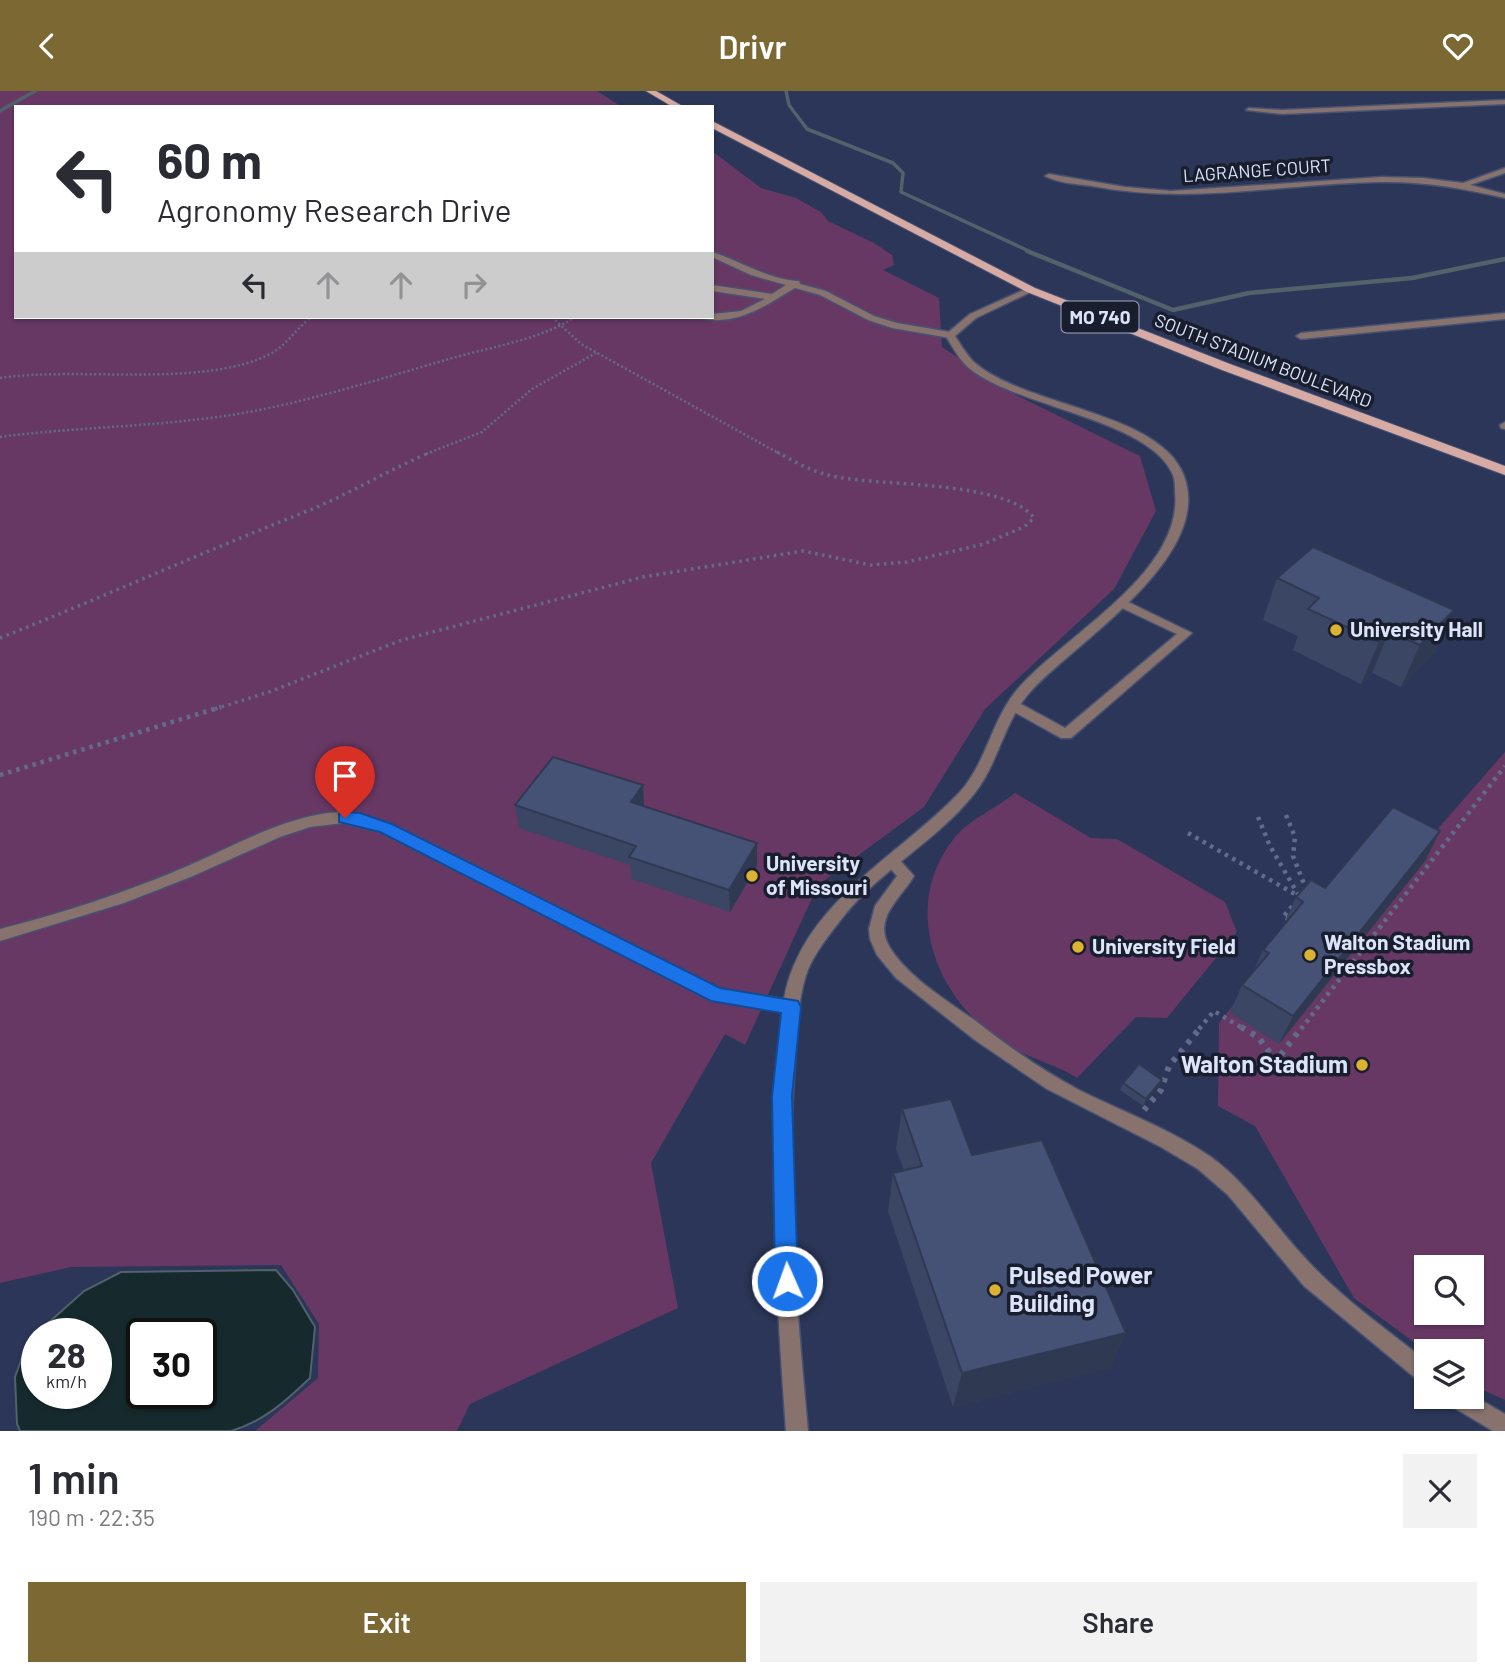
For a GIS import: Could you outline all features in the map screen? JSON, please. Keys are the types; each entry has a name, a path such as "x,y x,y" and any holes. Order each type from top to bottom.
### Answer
{"main road":[{"path":"650,91 676,105"},
{"name":"SOUTH STADIUM BOULEVARD","path":"714,125 1031,290 1226,367 1505,471"}],"street":[{"path":"1249,110 1282,112 1505,102"},
{"path":"1467,183 1505,170"},
{"name":"LAGRANGE COURT","path":"1049,176 1168,193 1315,181 1467,183"},
{"path":"1467,183 1505,196"},
{"path":"714,255 754,273 823,293 871,318 895,326 950,335 976,370 1024,393 1117,425 1159,449 1179,475 1183,509 1164,552 1124,604 1026,687 970,791 845,904 800,970 792,1007 782,1096 787,1308 797,1431"},
{"path":"714,317 732,318 751,313 771,297 796,283"},
{"path":"714,288 771,297"},
{"path":"950,335 972,316 1031,290"},
{"path":"1300,336 1505,316"},
{"path":"1014,706 1066,735 1186,633 1124,604"},
{"path":"0,935 70,918 135,894 294,827 330,817 360,819 386,828 717,995 792,1007"},
{"path":"892,861 906,876 878,913 876,927 881,948 902,974 959,1019 1054,1084 1134,1123 1203,1162 1230,1184 1310,1278 1414,1364"},
{"path":"1476,1409 1505,1426"}],"path":[{"path":"0,377 37,372 168,371 244,364 280,350 310,319"},
{"path":"0,775 269,692 402,640 643,577 803,551 829,552 869,565 897,565 979,546 1025,528 1034,518 1029,507 1015,501 932,486 846,479 805,468 581,344 554,319"},
{"path":"0,437 76,427 154,424 248,412 329,393 561,326 572,319"},
{"path":"0,638 119,591 269,524 307,511 397,466 482,432 533,389 596,352"},
{"path":"1134,1123 1161,1090 1169,1066 1214,1011 1258,1037 1276,1061 1505,766"},
{"path":"1286,815 1295,838 1293,856 1307,887 1283,917 1289,919"},
{"path":"1258,817 1261,836 1276,853 1300,897"},
{"path":"1188,833 1300,897"}],"shaded area":[{"path":"0,91 597,91 619,105 14,105 14,319 714,319 714,153 761,188 796,198 821,212 828,221 874,243 892,255 894,265 883,270 939,298 942,347 1016,395 1140,456 1156,511 1114,589 985,709 924,807 818,885 745,1045 725,1034 651,1163 678,1308 470,1404 457,1431 255,1431 318,1378 319,1324 281,1265 71,1267 0,1283"},
{"name":"Walton Stadium","path":"1505,752 1505,1400 1484,1390 1484,1339 1414,1339 1414,1342 1354,1298 1255,1126 1218,1106 1219,1023 1377,826 1422,847"},
{"name":"University Field","path":"1015,793 1091,838 1117,839 1225,902 1237,932 1167,1018 1136,1017 1077,1078 1009,1047 977,1022 957,999 942,974 932,947 928,919 930,891 938,863 961,831"},
{"path":"276,1270 293,1290 315,1327 310,1378 264,1416 231,1431 20,1431 17,1424 15,1377 21,1360 21,1409 112,1409 112,1318 54,1318 84,1291 121,1272"}],"building":[{"path":"1313,547 1454,610 1420,645 1389,632 1379,642 1308,609 1319,598 1277,578"},
{"path":"553,757 643,785 631,802 757,843 729,890 629,857 636,846 515,805"},
{"name":"Walton Stadium Pressbox","path":"1393,807 1440,831 1293,1016 1242,985 1269,953 1263,950 1303,902 1296,897 1311,880 1325,888"},
{"path":"1139,1064 1162,1080 1146,1099 1123,1083"},
{"name":"Pulsed Power Building","path":"951,1099 972,1155 1042,1140 1126,1333 962,1373 893,1173 922,1166 902,1109"}],"waterway":[{"path":"0,111 35,91"},
{"path":"786,91 789,105 807,129 893,163 903,173 901,192 1031,252"},
{"path":"1027,251 1173,310 1249,293 1412,278 1505,259"}],"place":[{"name":"University Hall","path":"1336,630"},
{"name":"University of Missouri","path":"752,876"},
{"name":"University Field","path":"1078,947"},
{"name":"Walton Stadium Pressbox","path":"1310,955"},
{"name":"Walton Stadium","path":"1362,1065"},
{"name":"Pulsed Power Building","path":"995,1290"}],"route":[{"path":"345,818 360,819 386,828 717,995 792,1007 782,1096 787,1281"}]}
